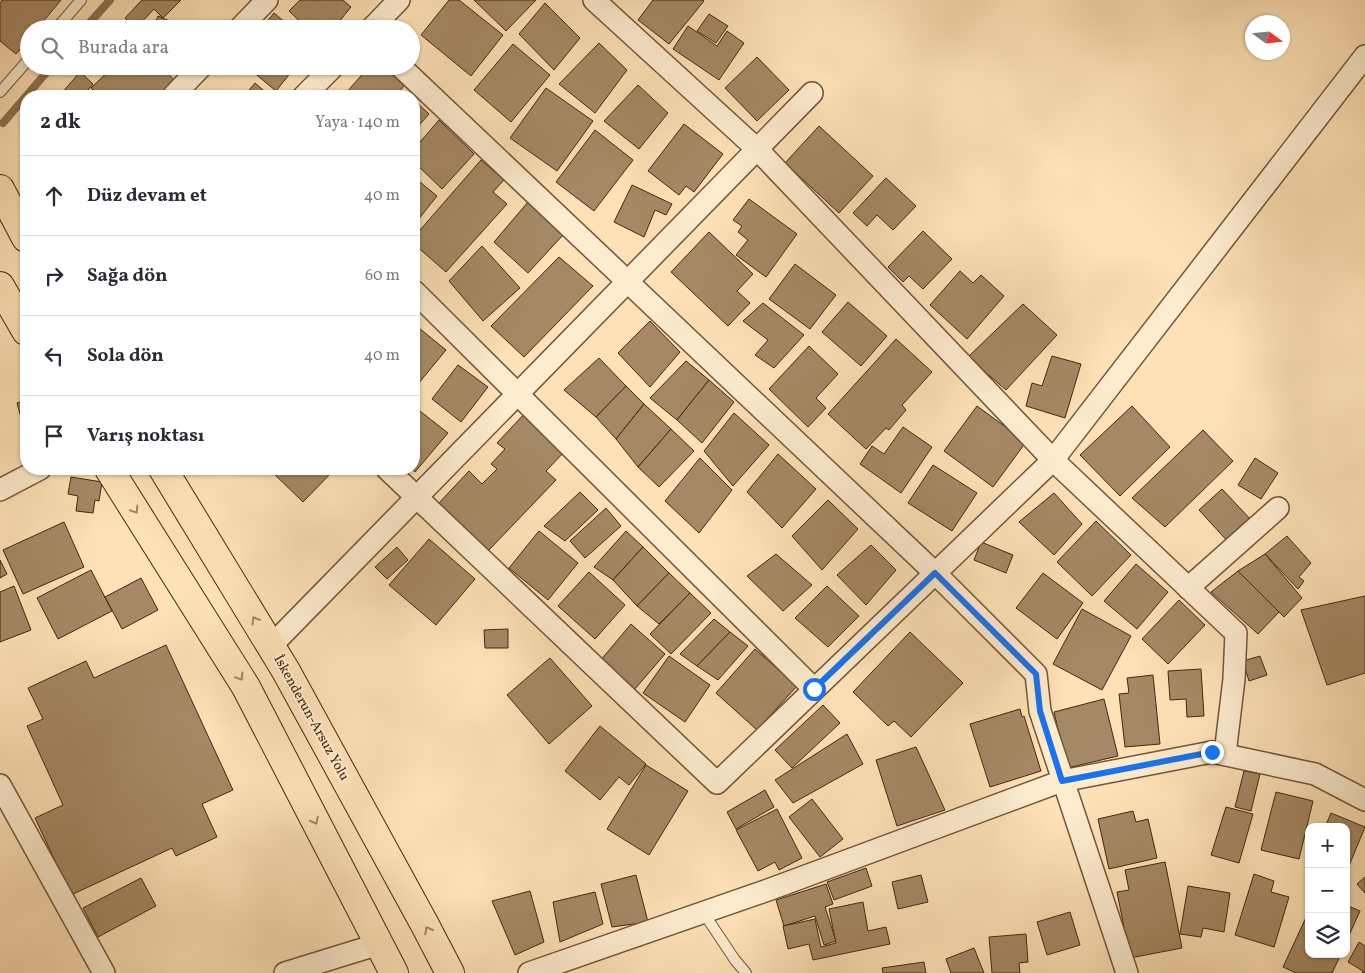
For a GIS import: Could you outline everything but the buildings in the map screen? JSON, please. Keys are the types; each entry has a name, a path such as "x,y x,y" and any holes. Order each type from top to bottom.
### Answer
{"main road":[{"path":"2,192 20,226"},
{"path":"0,286 20,321"},
{"path":"113,475 246,687 394,973"},
{"name":"İskenderun-Arsuz Yolu","path":"167,475 271,646 450,973"}],"street":[{"path":"248,20 267,0"},
{"path":"380,20 399,0"},
{"path":"594,0 757,149 1053,460 1236,633 1234,679 1225,754"},
{"path":"393,475 716,783 1053,460 1365,56"},
{"path":"179,90 193,75"},
{"path":"310,90 325,75"},
{"path":"409,75 935,573 1036,674 1040,711 1127,973"},
{"path":"271,646 812,93"},
{"path":"420,296 814,689"},
{"path":"0,490 29,475"},
{"path":"1188,588 1278,508"},
{"path":"529,973 703,912 1062,781 1212,752 1315,774 1365,800"},
{"path":"0,785 104,973"},
{"path":"286,973 379,944"}],"lane":[{"path":"64,20 81,0"},
{"path":"0,92 20,69"},
{"path":"703,912 735,960 746,973"}],"waterway":[{"path":"92,20 110,0"},
{"path":"31,90 44,75"},
{"path":"3,123 20,103"}],"route":[{"path":"814,689 935,573 1036,674 1040,711 1062,781 1212,752"}]}
